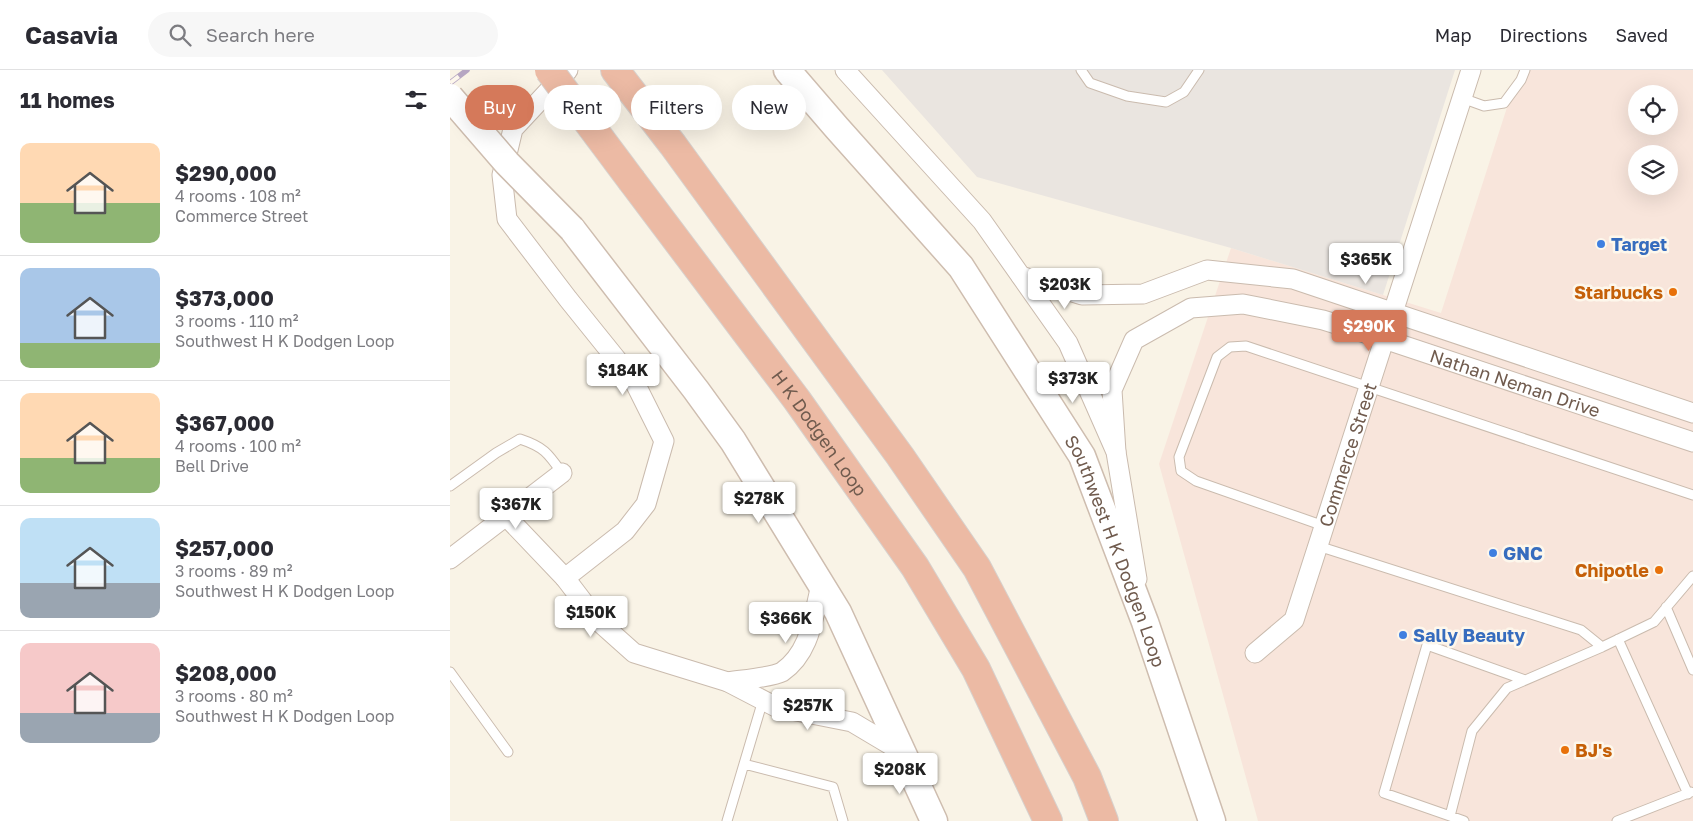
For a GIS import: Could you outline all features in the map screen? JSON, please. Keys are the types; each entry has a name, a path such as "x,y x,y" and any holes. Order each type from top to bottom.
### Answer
{"highway":[{"name":"H K Dodgen Loop","path":"549,70 797,400 915,567 976,669 1048,821"},
{"path":"616,70 900,456 977,568 1087,777 1104,821"}],"main road":[{"name":"Southwest H K Dodgen Loop","path":"787,70 961,267 1082,456 1145,622 1212,821"},
{"path":"450,97 507,162 572,229 733,441 838,612 934,821"}],"street":[{"path":"565,578 625,530 646,504 664,441 634,381 568,299 507,218 502,175 513,129 568,70"},
{"path":"845,70 982,220 1068,343 1116,452 1145,622"},
{"name":"Commerce Street","path":"1255,653 1294,620 1471,70"},
{"name":"Nathan Neman Drive","path":"1021,276 1082,295 1143,294 1207,270 1293,279 1693,413"},
{"name":"Nathan Neman Drive","path":"1116,452 1112,390 1134,340 1191,308 1243,304 1323,320 1693,442"},
{"path":"450,559 562,474"},
{"path":"506,516 565,578 597,620 634,653 728,682 776,707 852,722 904,753"},
{"path":"728,682 781,672 802,652 808,638 821,585"}],"lane":[{"path":"1081,70 1090,83 1127,96 1166,102 1184,92 1199,70"},
{"path":"1462,98 1484,106 1504,103 1522,80 1525,70"},
{"path":"1324,526 1196,481 1181,471 1179,457 1217,357 1230,347 1246,346 1693,495"},
{"path":"450,486 496,453 520,439 536,445 548,453 562,474"},
{"path":"1318,546 1581,630 1602,647"},
{"path":"1450,816 1472,731 1507,688 1602,647 1654,622 1693,576"},
{"path":"1666,607 1693,670"},
{"path":"1617,821 1690,793 1618,639"},
{"path":"1464,821 1384,793 1427,645 1525,680"},
{"path":"450,672 508,752"},
{"path":"727,821 762,700"},
{"path":"744,764 833,787 843,821"}],"shaded area":[{"path":"882,70 1455,70 1383,295 1231,248 977,177"},
{"path":"1519,70 1693,70 1693,821 1258,821 1159,464 1231,248 1441,313"}],"railway":[{"path":"450,83 467,70"}],"place":[{"name":"Target","path":"1601,244"},
{"name":"Starbucks","path":"1673,292"},
{"name":"GNC","path":"1493,553"},
{"name":"Chipotle","path":"1659,570"},
{"name":"Sally Beauty","path":"1403,635"},
{"name":"BJ's","path":"1565,750"}]}
